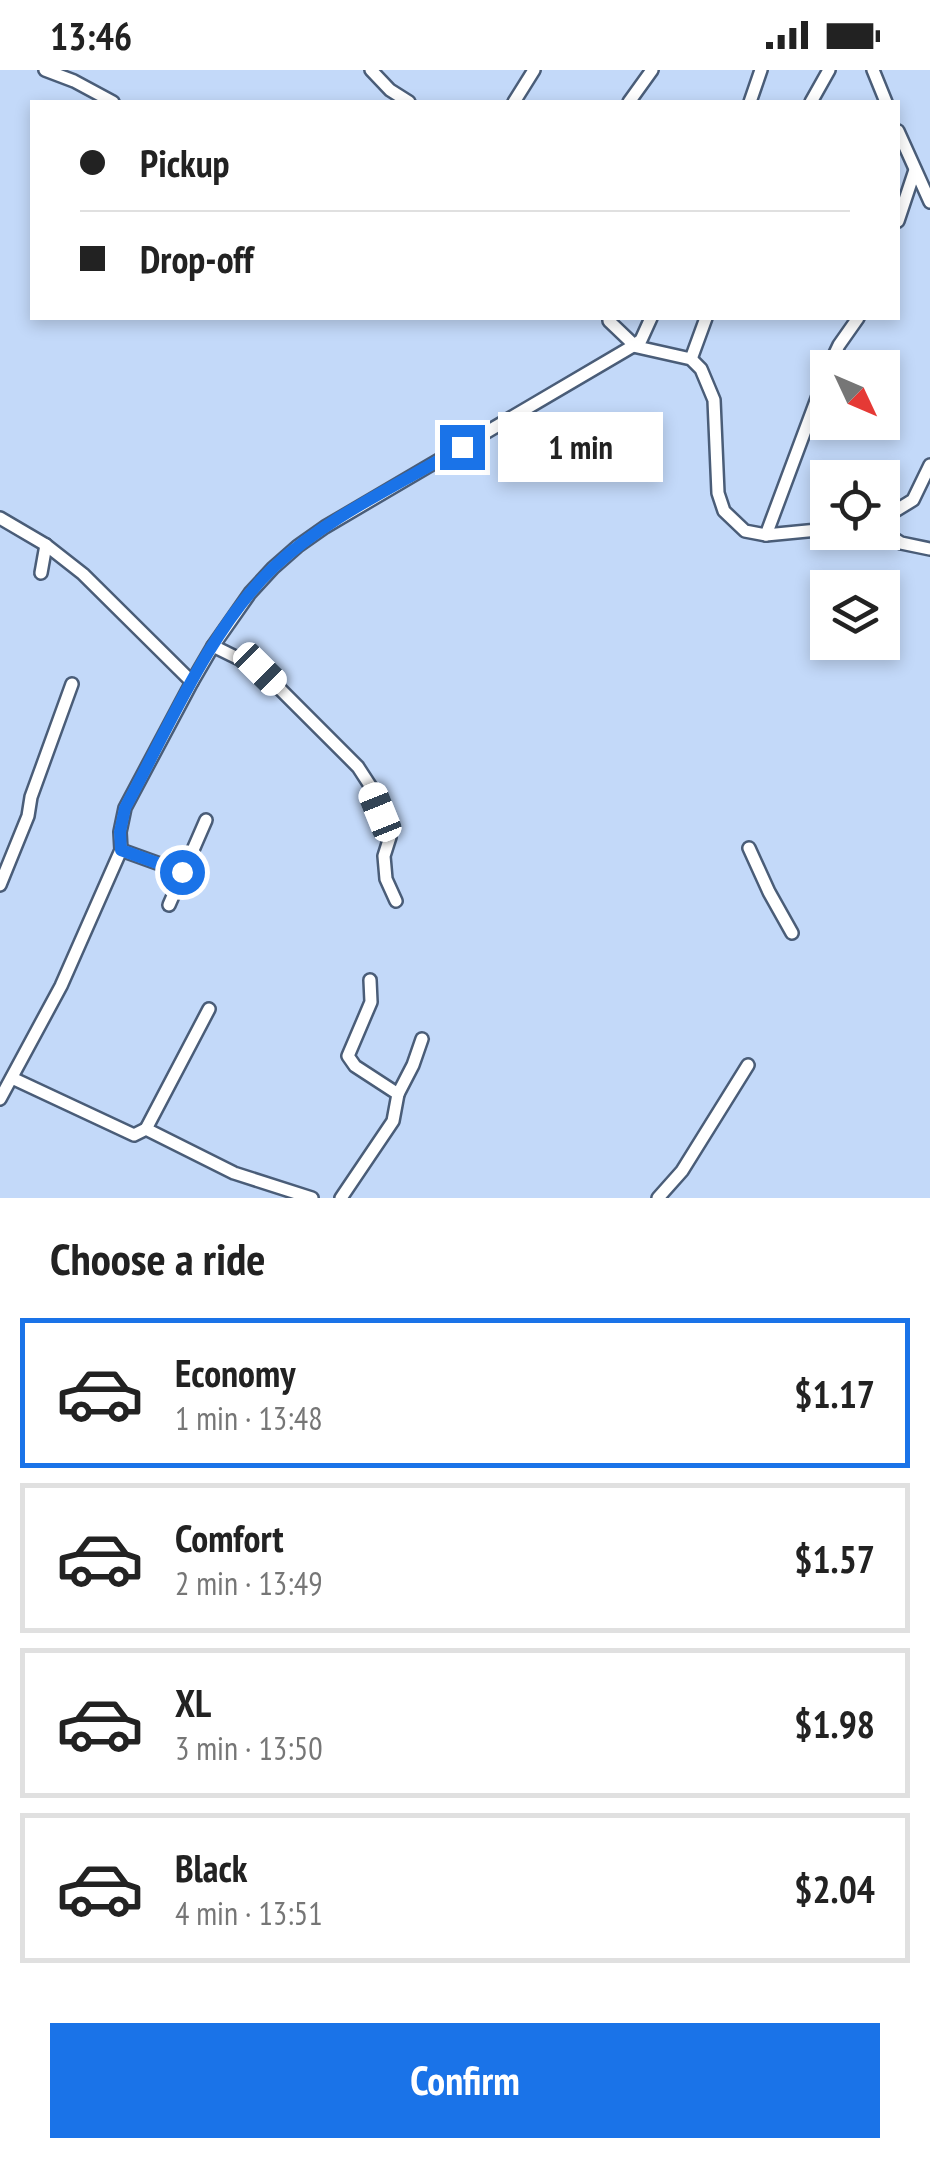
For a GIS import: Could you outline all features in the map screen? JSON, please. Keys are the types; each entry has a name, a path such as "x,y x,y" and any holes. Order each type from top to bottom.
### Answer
{"street":[{"path":"45,70 109,100"},
{"path":"515,100 534,70"},
{"path":"631,100 652,70"},
{"path":"751,100 762,70"},
{"path":"811,100 828,70"},
{"path":"874,70 885,100"},
{"path":"376,72 390,90 406,100"},
{"path":"900,136 930,202"},
{"path":"900,215 915,170"},
{"path":"610,320 632,346"},
{"path":"0,1099 61,986 121,850 125,808 192,682 250,593 298,546 325,527 632,346 641,340 651,320"},
{"path":"691,358 705,320"},
{"path":"837,350 857,320"},
{"path":"632,346 691,358 702,369 714,400 718,494 724,511 746,531 766,534 810,530"},
{"path":"766,534 810,416"},
{"path":"900,508 913,500 930,465"},
{"path":"0,518 46,545 83,574 192,682"},
{"path":"900,542 930,549"},
{"path":"40,573 46,545"},
{"path":"213,646 260,669 358,767 390,837 384,856 386,879 396,900"},
{"path":"0,884 28,816 31,797 72,684"},
{"path":"169,905 206,820"},
{"path":"749,848 792,933"},
{"path":"121,850 182,872"},
{"path":"370,980 371,1002 348,1056 355,1066 398,1094"},
{"path":"12,1078 134,1134 146,1129 209,1009"},
{"path":"340,1198 393,1121 398,1094 422,1039"},
{"path":"658,1198 682,1172 748,1065"},
{"path":"146,1129 234,1174 312,1198"}],"route":[{"path":"182,872 121,850 120,832 125,808 213,646 250,593 298,546 462,447"}]}
